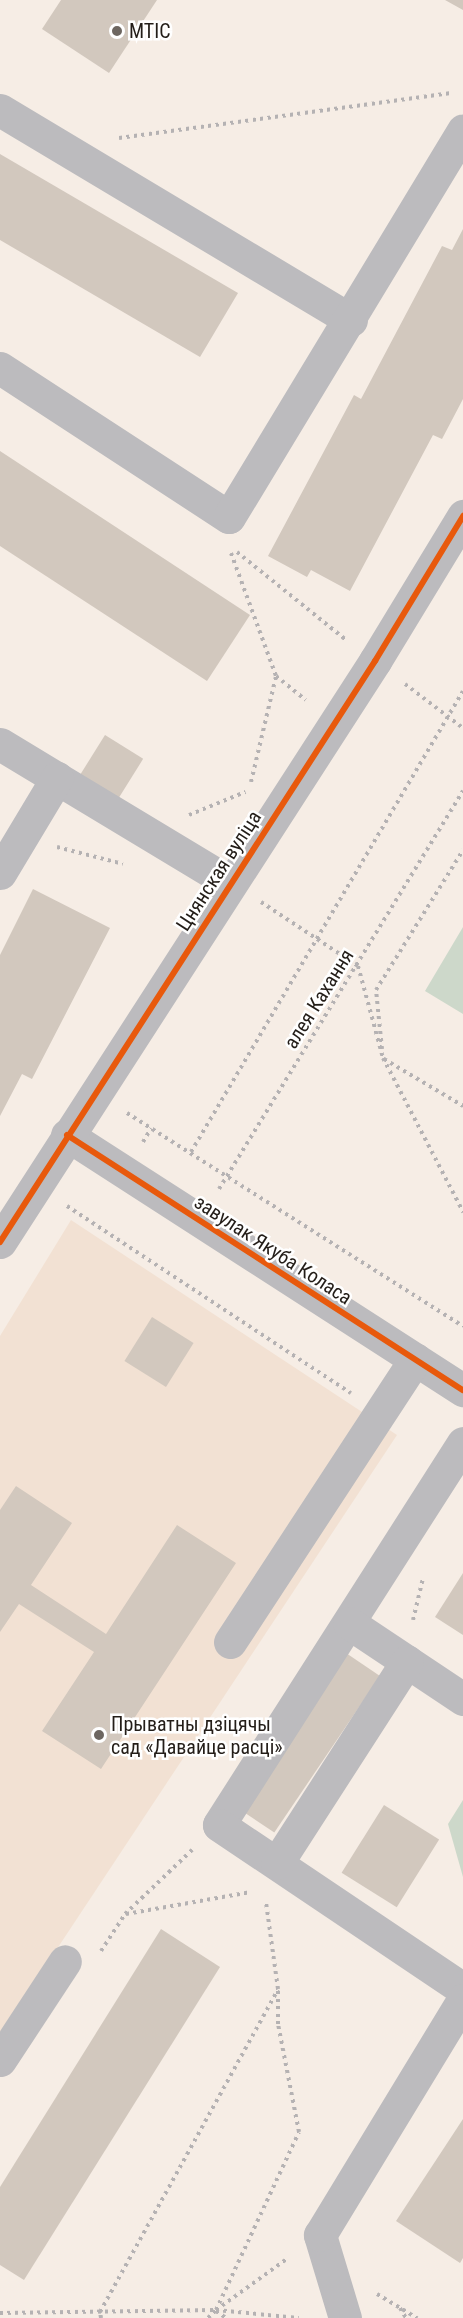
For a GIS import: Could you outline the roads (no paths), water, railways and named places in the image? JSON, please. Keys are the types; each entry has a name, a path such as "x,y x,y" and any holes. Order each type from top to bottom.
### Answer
{"street":[{"path":"0,110 351,320"},
{"path":"0,368 229,517 351,320 463,130"},
{"name":"Цнянская вуліца","path":"0,1242 67,1135 375,662 461,524"},
{"path":"0,744 230,883"},
{"path":"0,873 57,778"},
{"name":"завулак Якуба Коласа","path":"67,1135 463,1390"},
{"path":"230,1642 415,1359"},
{"path":"463,1443 219,1825 271,1876 463,1989"},
{"path":"349,1623 463,1699"},
{"path":"271,1876 406,1661"},
{"path":"0,2060 65,1961"},
{"path":"345,2318 320,2235 463,2000"}],"place":[{"name":"МТІС","path":"117,31"},
{"name":"Прыватны дзіцячы сад «Давайце расці»","path":"99,1735"}]}
